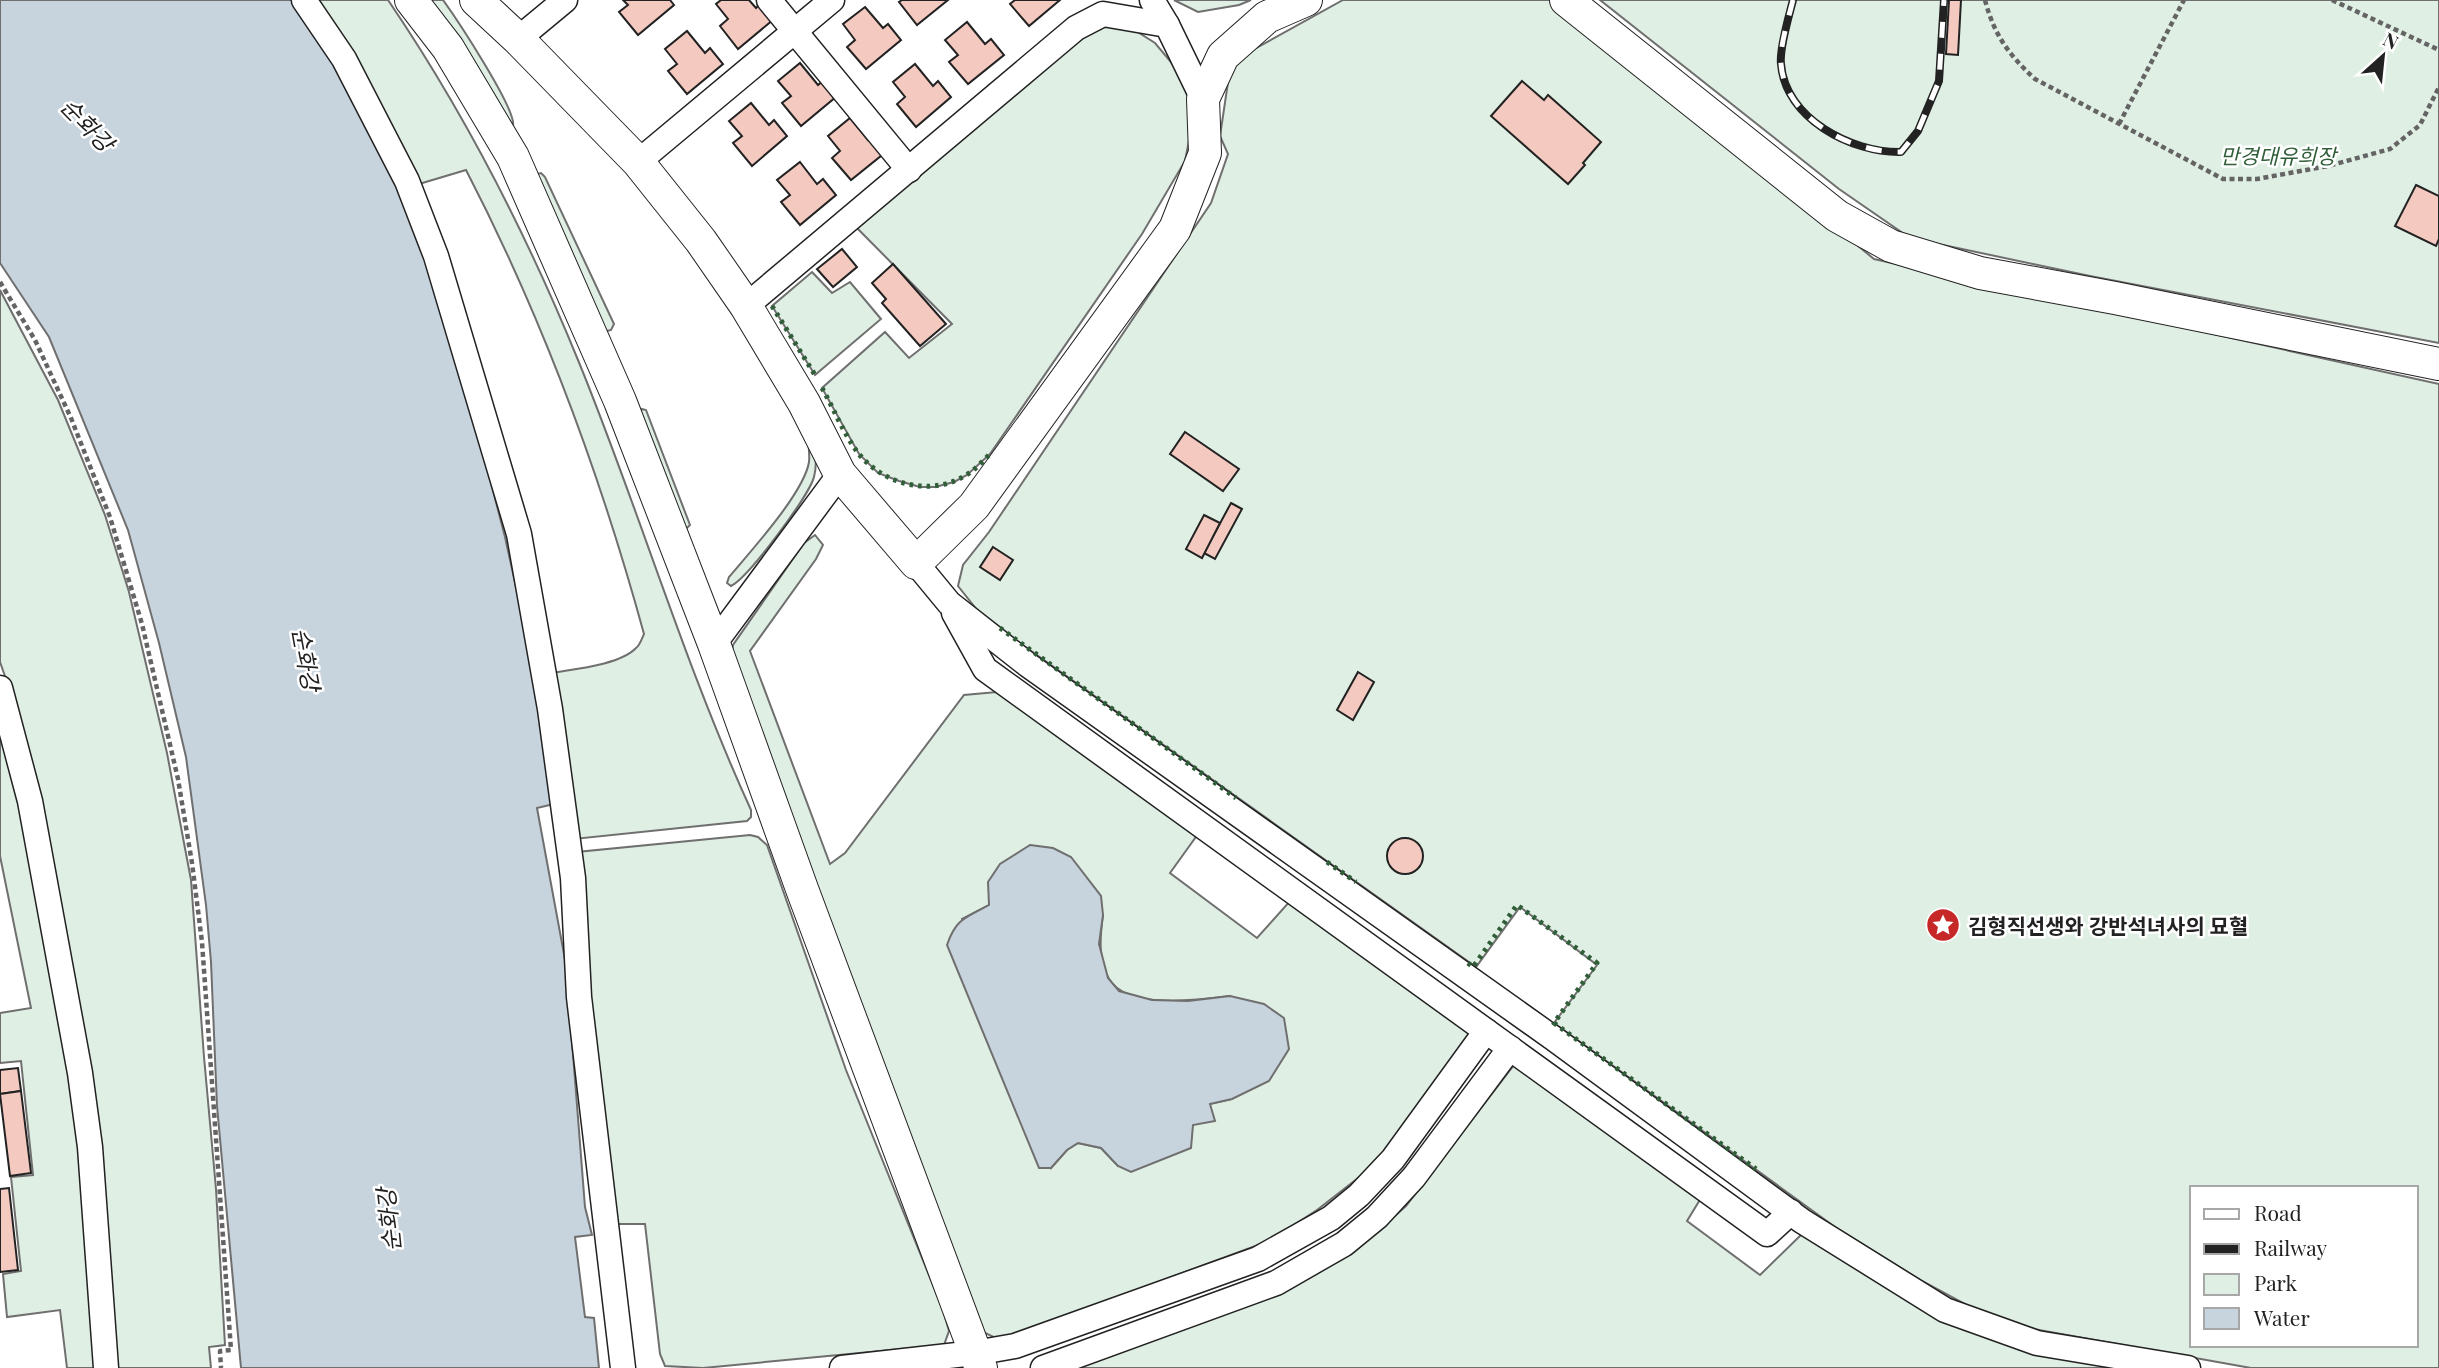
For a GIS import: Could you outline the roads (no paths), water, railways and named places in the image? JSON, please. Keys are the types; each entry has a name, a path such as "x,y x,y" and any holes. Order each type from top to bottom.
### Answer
{"main road":[{"path":"411,0 448,48 513,157 558,253 621,401 714,644 978,1361"},
{"path":"476,0 519,39 638,162 701,241 746,306 804,403 840,474 916,563 974,506 1175,229 1205,153 1203,99 1223,57 1267,17 1306,0"},
{"path":"1566,0 1837,216 1891,246 1980,273 2439,364"}],"street":[{"path":"304,0 351,72 407,181 436,256 519,534 550,709 573,878 579,997 623,1368"},
{"path":"519,39 565,0"},
{"path":"769,0 909,170"},
{"path":"638,162 832,0"},
{"path":"1152,0 1203,99"},
{"path":"746,306 1076,28 1103,13 1167,25"},
{"path":"714,644 840,474"},
{"path":"916,563 949,603 985,669 1767,1234 1791,1212"},
{"path":"949,603 1028,665 1542,1030 1791,1212 1945,1310 2037,1343 2188,1368"},
{"path":"0,688 30,801 80,1073 90,1147 106,1368"},
{"path":"842,1368 978,1361 1258,1259 1331,1218 1359,1195 1393,1159 1486,1031"},
{"path":"1043,1368 1276,1283 1344,1244 1377,1217 1414,1177 1510,1048"},
{"path":"1393,1159 1414,1177"},
{"path":"1172,1290 1181,1317"}],"water":[{"name":"순화강","path":"0,0 297,0 314,24 408,201 489,475 530,651 554,804 537,808 566,965 585,1207 592,1235 575,1237 585,1317 594,1318 599,1368 241,1368 217,1106 206,905 186,757 128,530 49,337 0,263"},
{"path":"1030,845 1053,848 1071,857 1101,896 1103,915 1099,944 1108,978 1119,991 1152,1000 1188,1001 1230,996 1264,1004 1284,1018 1289,1049 1269,1081 1232,1099 1210,1104 1215,1121 1193,1125 1191,1148 1131,1172 1118,1166 1101,1148 1078,1143 1067,1150 1051,1168 1039,1168 947,945 958,924 989,905 988,882 1000,864"}],"railway":[{"path":"1793,0 1781,64 1785,83 1794,101 1824,129 1842,139 1882,151 1901,152 1918,131 1939,81 1944,0"}],"place":[{"name":"김형직선생와 강반석녀사의 묘혈","path":"1943,925"}],"park label":[{"name":"만경대유희장","path":"2278,155"}]}
